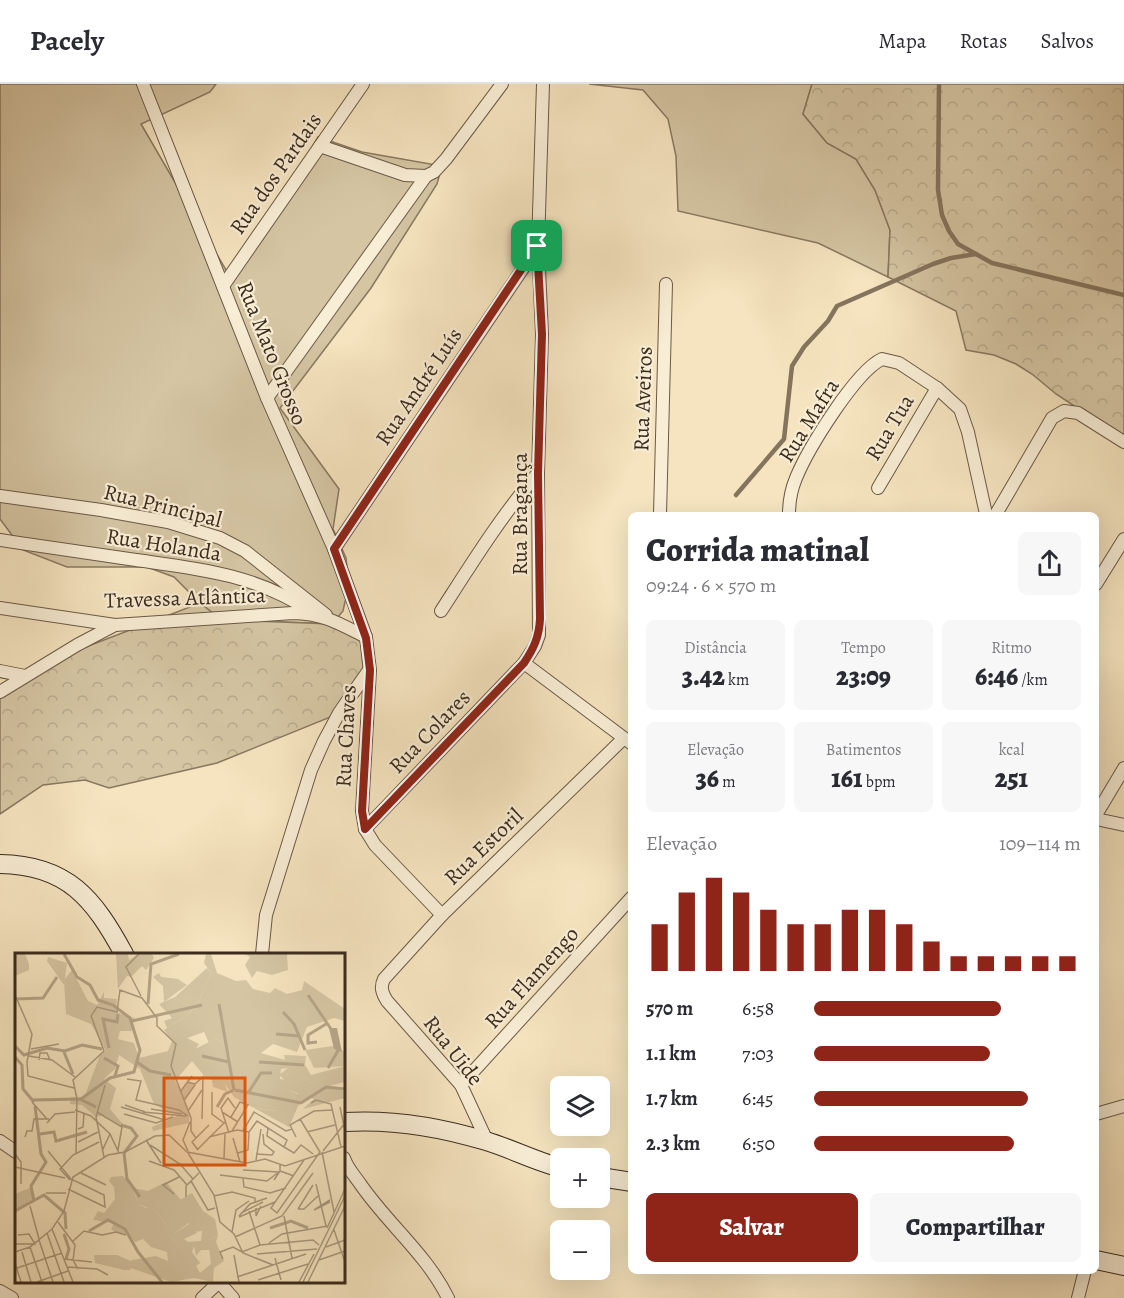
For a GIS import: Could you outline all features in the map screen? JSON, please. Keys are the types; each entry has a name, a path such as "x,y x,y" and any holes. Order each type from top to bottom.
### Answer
{"street":[{"name":"Rua Mato Grosso","path":"143,84 267,398 334,549 366,638"},
{"name":"Rua dos Pardais","path":"223,286 363,84"},
{"path":"320,146 405,175 426,176 435,172 446,159 502,84"},
{"name":"Rua Bragança","path":"524,663 539,635 540,619 538,473 542,334 537,246 543,84"},
{"path":"267,398 426,176"},
{"name":"Rua André Luís","path":"334,549 537,246"},
{"name":"Rua Aveiros","path":"660,512 666,284"},
{"name":"Rua Mafra","path":"789,512 795,480 822,428 868,369 882,359 899,363 937,388"},
{"path":"937,388 960,409 968,432 986,512"},
{"name":"Rua Tua","path":"878,488 937,388"},
{"path":"997,512 1052,418 1064,411 1078,413 1124,442"},
{"path":"441,611 490,534 538,473"},
{"name":"Rua Principal","path":"0,496 168,522 220,538 245,551 263,564 328,617"},
{"path":"1099,579 1124,539"},
{"name":"Rua Holanda","path":"0,540 220,572 289,597 314,614"},
{"name":"Travessa Atlântica","path":"0,608 115,625 293,613 314,614 328,617 366,638"},
{"path":"0,692 77,645 115,625"},
{"name":"Rua Chaves","path":"365,829 362,811 370,670 366,638"},
{"path":"524,663 627,742"},
{"name":"Rua Colares","path":"365,829 524,663"},
{"path":"262,953 266,915 311,770 339,713 370,670"},
{"path":"0,671 25,676"},
{"name":"Rua Estoril","path":"382,990 384,978 442,915 627,742"},
{"path":"1099,812 1124,768"},
{"path":"1099,818 1124,825"},
{"path":"365,829 375,845 442,915"},
{"path":"0,864 32,867 66,881 96,907 123,953"},
{"name":"Rua Flamengo","path":"461,1085 628,902"},
{"name":"Rua Uide","path":"382,990 387,1001 461,1085 487,1141"},
{"path":"1099,1113 1124,1106"},
{"path":"346,1119 401,1123 487,1141 550,1164"},
{"path":"0,1141 15,1151"},
{"path":"345,1160 373,1203 424,1260 448,1298"},
{"path":"610,1179 628,1181"},
{"path":"1099,1261 1124,1266"},
{"path":"1078,1298 1084,1274"},
{"path":"202,1298 218,1283"},
{"path":"220,1283 233,1298"},
{"path":"0,1292 12,1298"}],"green space":[{"path":"0,84 216,84 210,92 141,124 233,282 318,137 362,152 442,166 437,184 371,288 280,408 339,489 333,529 346,558 349,584 343,611 332,624 218,617 174,577 147,567 67,567 23,550 0,519"},
{"path":"589,84 812,84 803,114 827,143 856,159 875,190 890,230 888,277 818,243 678,211 676,156 668,119 643,90"},
{"path":"812,84 1124,84 1124,439 1056,394 1016,364 994,355 966,350 956,311 888,277 890,230 875,190 856,159 827,143 803,114"},
{"path":"200,603 218,617 332,624 360,637 363,667 355,692 338,714 217,763 109,788 85,780 43,785 0,814 0,689 39,665"}],"waterway":[{"path":"939,84 938,190 942,215 958,244 992,263 1124,295"},
{"path":"736,495 784,439 792,366 804,347 828,321 837,306 933,264 976,254"}],"route":[{"path":"537,246 542,334 538,473 539,635 524,663 365,829 362,811 370,670 366,638 334,549 537,246"}]}
